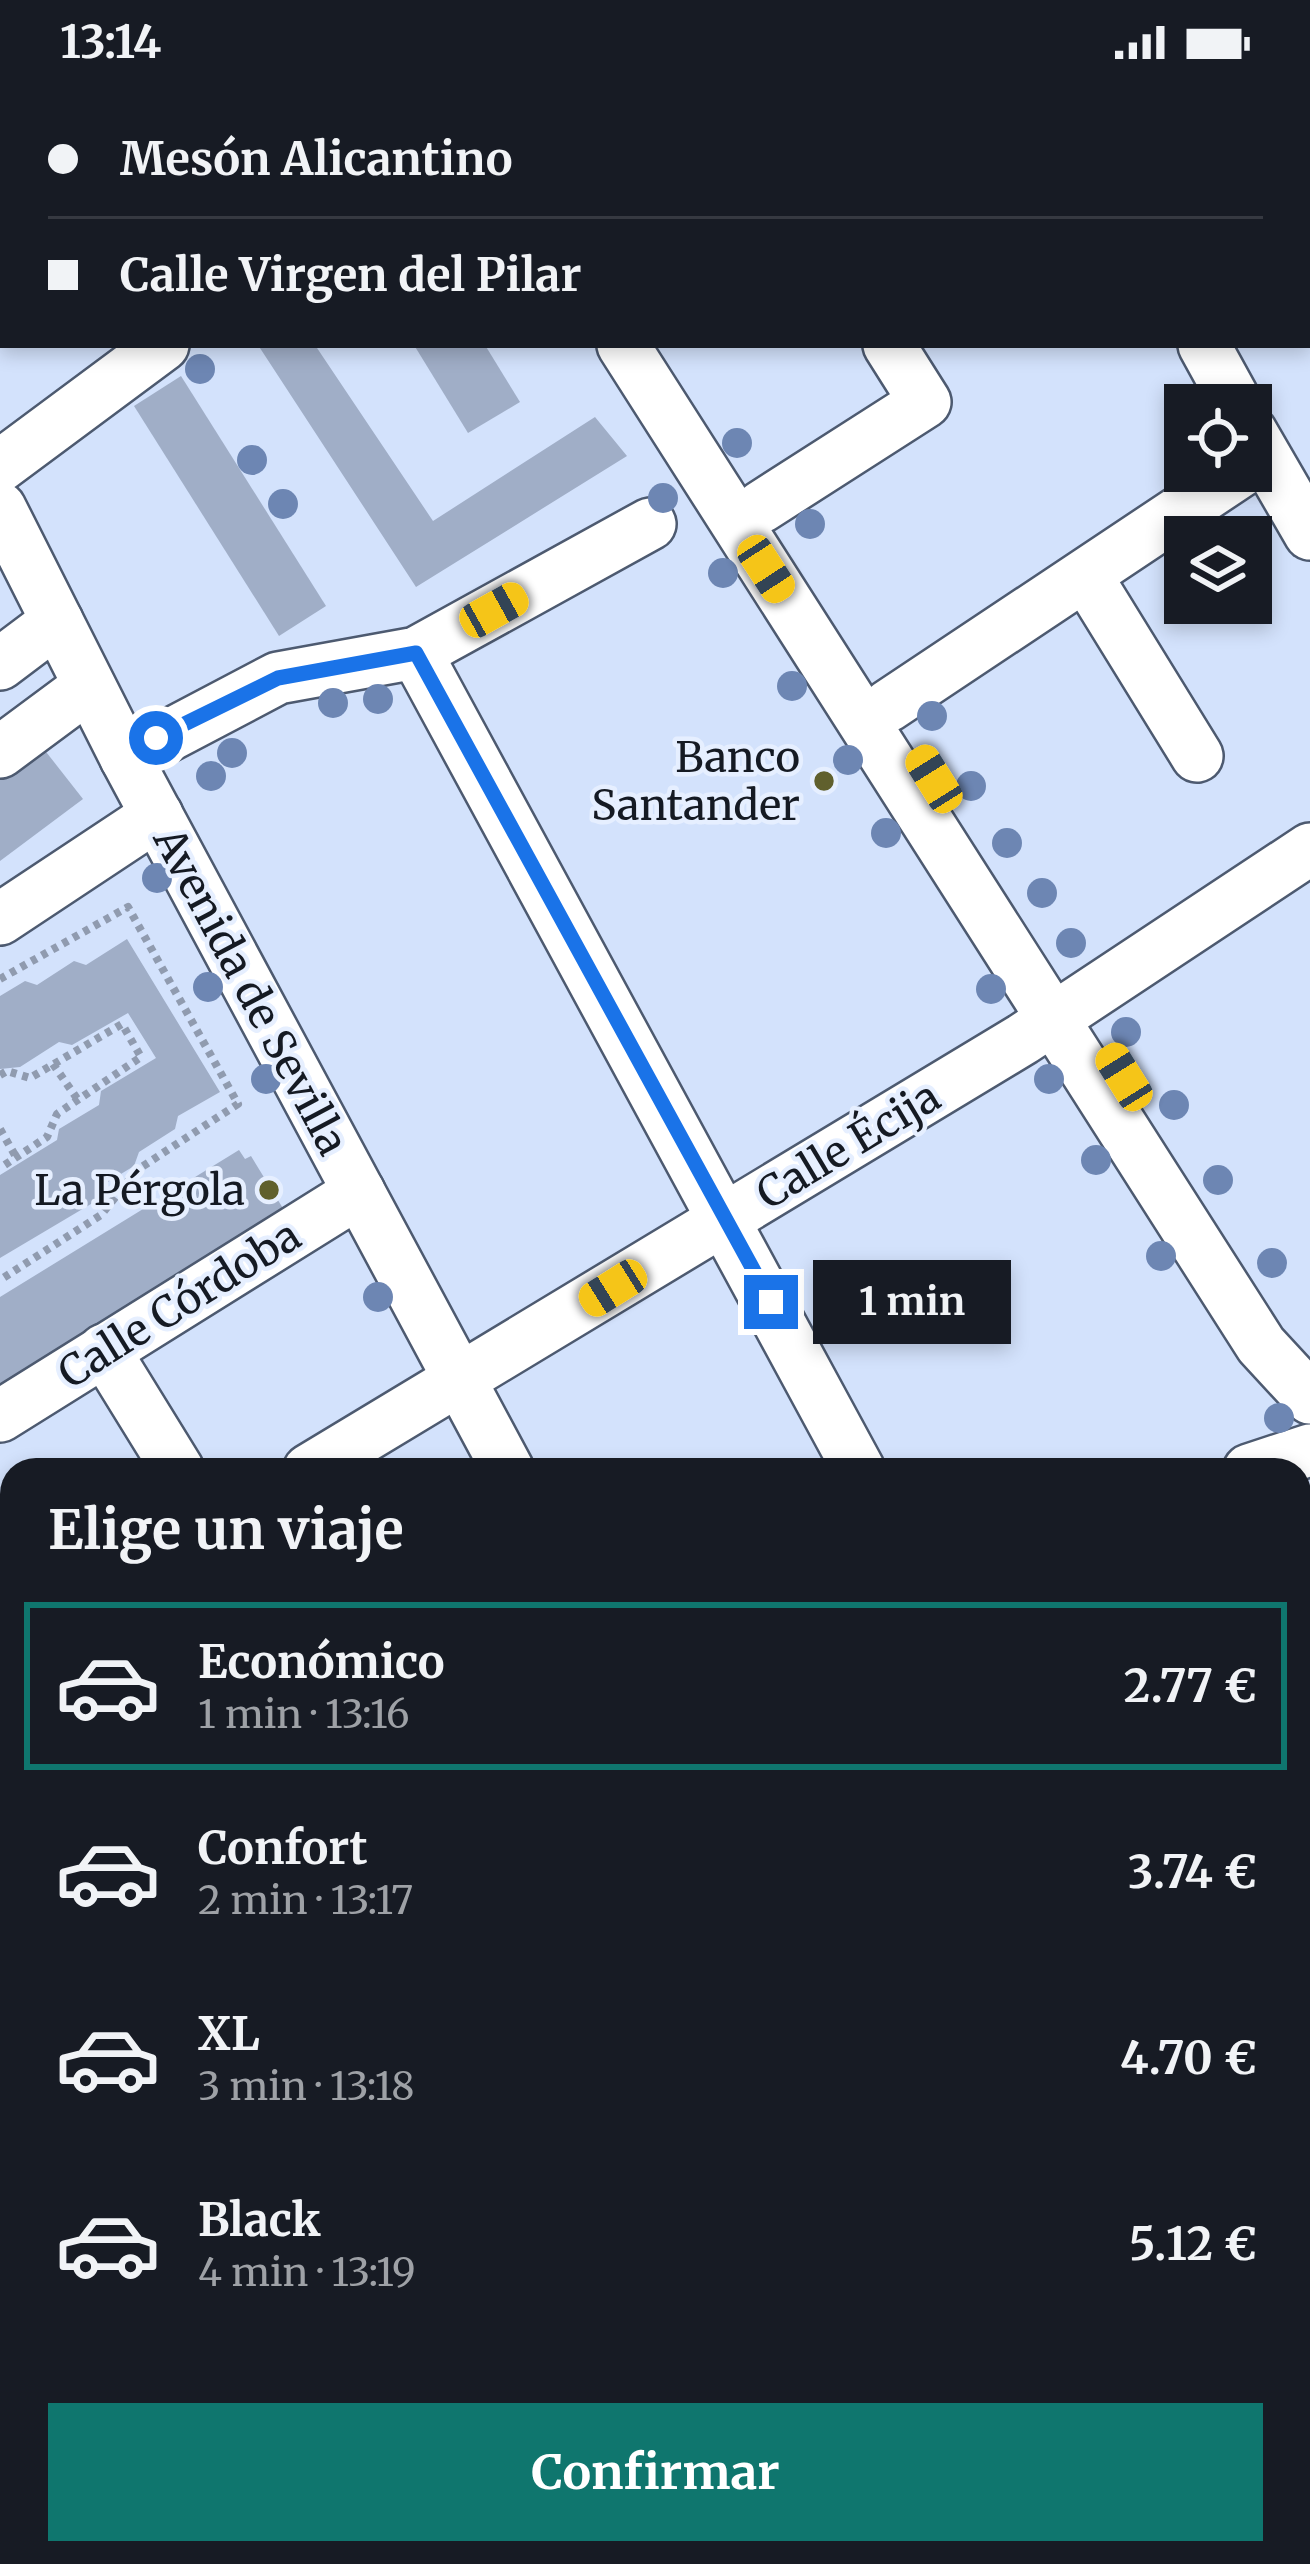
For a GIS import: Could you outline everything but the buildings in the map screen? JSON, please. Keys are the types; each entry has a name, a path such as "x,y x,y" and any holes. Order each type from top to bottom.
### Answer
{"street":[{"path":"0,466 159,348"},
{"path":"625,348 1065,1009 1267,1302 1310,1353"},
{"path":"661,348 888,706 1261,1345 1310,1398"},
{"path":"761,507 925,402 891,348"},
{"path":"1206,348 1225,384"},
{"path":"1272,470 1310,534"},
{"path":"888,706 1211,492"},
{"name":"Avenida de Sevilla","path":"3,521 502,1458"},
{"path":"126,758 278,678 416,653 650,524"},
{"path":"1086,576 1197,756"},
{"path":"0,664 57,621"},
{"path":"416,653 727,1218 853,1458"},
{"path":"0,752 89,686"},
{"path":"0,919 157,815"},
{"name":"Calle Écija","path":"330,1458 1065,1009 1310,849"},
{"name":"Calle Córdoba","path":"0,1416 359,1192"},
{"path":"104,1350 171,1458"}],"path":[{"path":"0,979 128,907 238,1103 137,1170 101,1215 0,1280"},
{"path":"0,1075 7,1071 30,1078 122,1024 141,1057 57,1114 47,1137 0,1168"},
{"path":"53,1064 77,1100"},
{"path":"0,1129 16,1157"}],"water":[{"path":"965,1278 972,1293 982,1288 990,1302 938,1329 923,1308"}],"place":[{"name":"Banco Santander","path":"824,781"},
{"name":"La Pérgola","path":"269,1190"}],"route":[{"path":"156,738 278,678 416,653 771,1302"}]}
